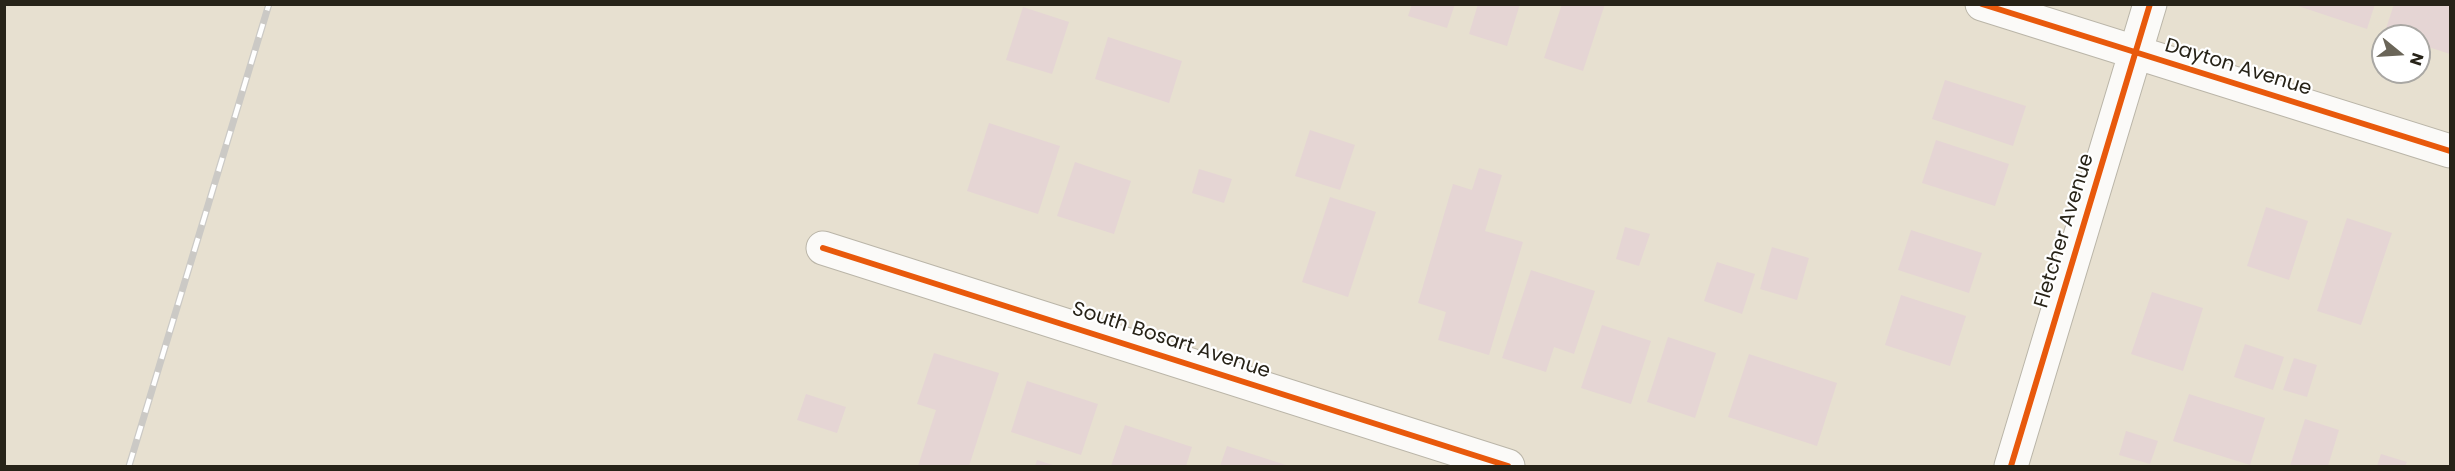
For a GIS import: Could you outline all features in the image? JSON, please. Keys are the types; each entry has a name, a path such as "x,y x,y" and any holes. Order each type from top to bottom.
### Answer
{"street":[{"name":"Dayton Avenue","path":"1982,4 2451,151"},
{"name":"Fletcher Avenue","path":"2011,466 2150,4"},
{"name":"South Bosart Avenue","path":"823,248 1508,466"}],"building":[{"path":"1412,4 1455,4 1447,28 1408,16"},
{"path":"1478,4 1520,4 1507,46 1469,34"},
{"path":"1562,4 1605,4 1583,71 1544,58"},
{"path":"2292,4 2375,4 2367,29"},
{"path":"2394,4 2450,4 2450,54 2431,48 2431,24 2388,24"},
{"path":"1023,7 1069,22 1052,74 1006,60"},
{"path":"1108,37 1182,61 1169,103 1095,79"},
{"path":"1945,80 2026,106 2013,146 1932,119"},
{"path":"989,123 1060,146 1038,214 967,191"},
{"path":"1310,130 1355,145 1340,190 1295,176"},
{"path":"1936,140 2009,164 1995,206 1922,183"},
{"path":"1075,162 1131,181 1114,234 1057,216"},
{"path":"1479,168 1502,175 1485,231 1523,242 1489,355 1438,340 1446,312 1418,303 1453,184 1472,190"},
{"path":"1199,169 1232,179 1224,203 1192,193"},
{"path":"1330,197 1376,212 1348,297 1302,282"},
{"path":"2266,207 2308,221 2289,280 2247,266"},
{"path":"2347,218 2392,233 2361,325 2317,311"},
{"path":"1625,227 1650,234 1639,266 1616,259"},
{"path":"1911,230 1982,253 1969,293 1898,270"},
{"path":"1772,247 1809,258 1797,300 1760,289"},
{"path":"1717,262 1755,274 1742,314 1704,301"},
{"path":"1531,270 1595,291 1574,354 1554,347 1546,372 1502,358"},
{"path":"2152,292 2203,308 2183,371 2131,354"},
{"path":"1901,295 1966,316 1950,366 1885,345"},
{"path":"1602,325 1651,341 1631,404 1581,388"},
{"path":"1668,337 1716,353 1695,418 1647,402"},
{"path":"2245,344 2284,357 2273,390 2234,377"},
{"path":"934,353 999,373 969,466 918,466 936,410 917,404"},
{"path":"1749,354 1837,383 1817,446 1728,417"},
{"path":"2294,358 2317,365 2307,397 2283,390"},
{"path":"1027,381 1098,404 1081,455 1011,432"},
{"path":"806,394 846,407 837,433 797,420"},
{"path":"2189,394 2265,418 2250,465 2173,441"},
{"path":"2305,419 2339,430 2328,466 2290,466"},
{"path":"1125,425 1192,447 1186,466 1111,466"},
{"path":"2126,431 2158,441 2150,464 2119,455"},
{"path":"1227,446 1289,466 1220,466"},
{"path":"2381,454 2407,462 2405,466 2377,466"},
{"path":"1037,460 1056,466 1035,466"}],"railway":[{"path":"129,466 269,4"}],"cycle path":[{"path":"1982,4 2450,151"},
{"path":"2011,466 2150,4"},
{"path":"823,248 1508,466"}]}
